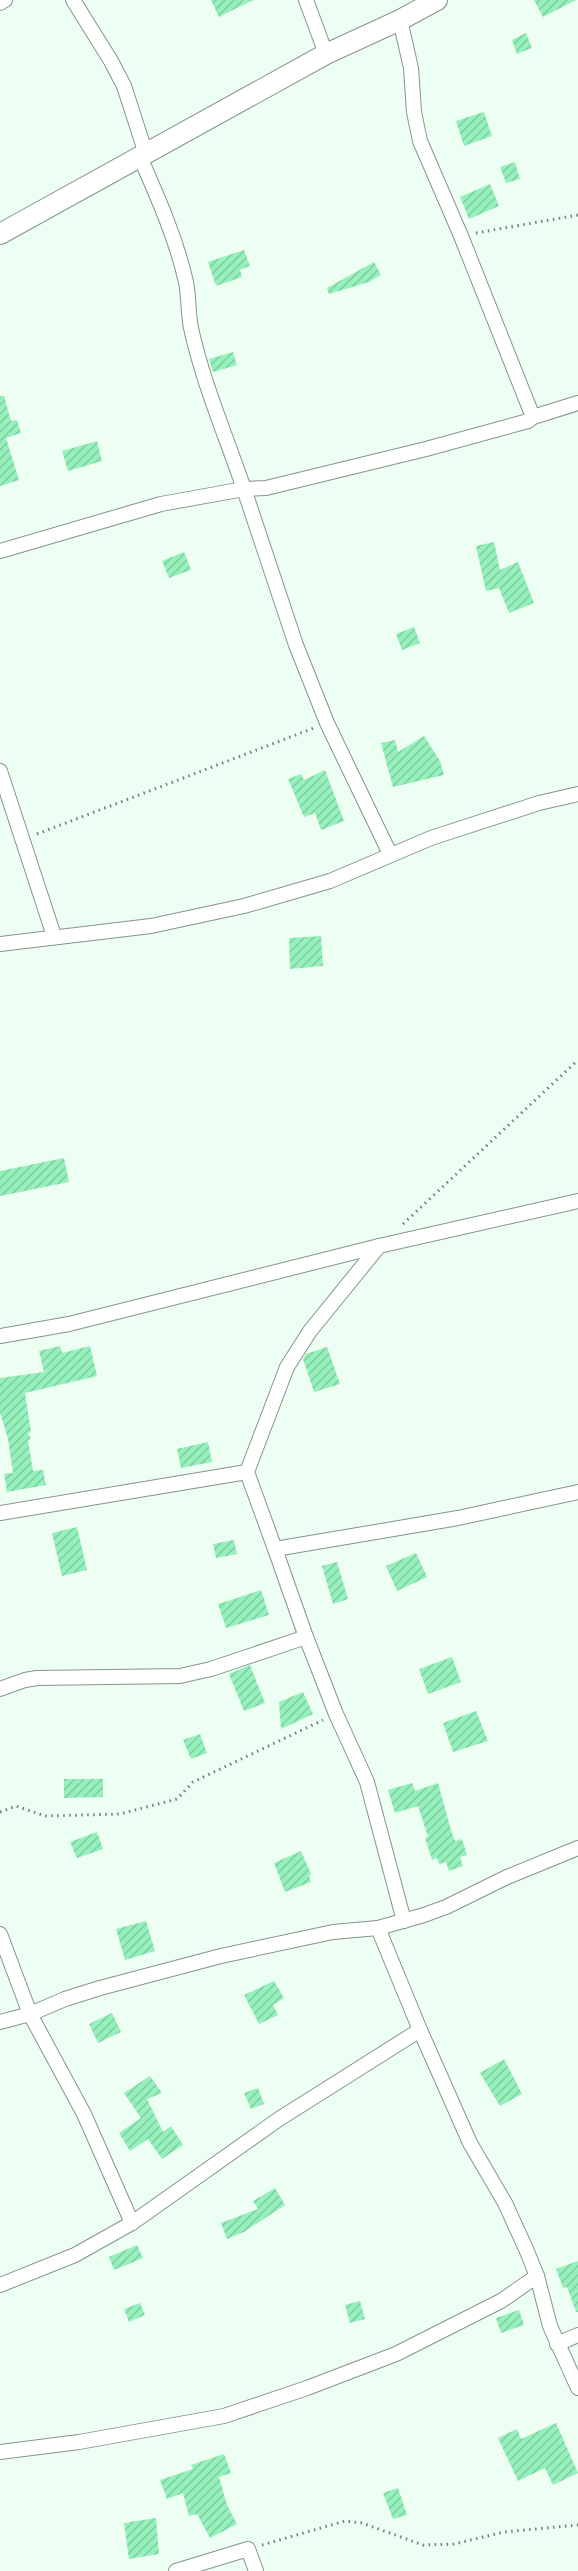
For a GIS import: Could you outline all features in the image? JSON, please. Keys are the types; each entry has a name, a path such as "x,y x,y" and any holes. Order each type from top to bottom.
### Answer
{"street":[{"path":"0,3 5,0"},
{"path":"73,0 124,86 143,155 181,264 191,327 210,393 296,645 327,723 390,854"},
{"path":"306,0 326,54"},
{"path":"0,234 326,54 437,0"},
{"path":"400,20 411,68 414,112 420,141 461,236 532,417"},
{"path":"0,551 161,504 244,489 266,488 426,449 528,421 532,417 578,403"},
{"path":"0,771 54,936"},
{"path":"0,944 150,926 244,906 330,881 431,838 539,803 578,794"},
{"path":"0,1336 69,1324 379,1246 578,1201"},
{"path":"379,1246 310,1331 287,1367 247,1472 306,1637 336,1714 367,1782 404,1920"},
{"path":"0,1513 247,1472"},
{"path":"275,1549 458,1518 578,1492"},
{"path":"0,1689 37,1678 180,1676 211,1669 306,1637"},
{"path":"0,2022 30,2014 65,1999 100,1988 221,1956 333,1932 378,1928 446,1907 507,1877 578,1848"},
{"path":"378,1928 470,2143 505,2203 537,2276 557,2344 578,2388"},
{"path":"0,1934 30,2014 84,2114 132,2223"},
{"path":"0,2285 75,2255 132,2223 279,2119 420,2030"},
{"path":"0,2452 79,2442 224,2416 307,2388 396,2354 501,2301 537,2276"},
{"path":"557,2344 578,2334"},
{"path":"176,2571 248,2549 256,2571"}],"path":[{"path":"461,236 578,215"},
{"path":"24,840 327,723"},
{"path":"379,1246 578,1060"},
{"path":"0,1812 16,1806 45,1816 120,1814 177,1798 193,1782 336,1714"},
{"path":"248,2549 345,2521 362,2523 423,2545 454,2544 504,2532 578,2525"}],"building":[{"path":"211,0 253,0 219,17"},
{"path":"534,0 576,0 543,17"},
{"path":"526,33 532,48 517,54 512,40"},
{"path":"484,112 492,136 464,146 456,121"},
{"path":"515,162 520,179 506,183 500,167"},
{"path":"490,184 499,206 469,219 460,197"},
{"path":"244,250 250,266 240,270 242,277 216,286 208,262"},
{"path":"374,262 381,275 369,282 329,294 327,288"},
{"path":"233,352 237,365 213,372 209,359"},
{"path":"0,396 4,396 11,421 17,420 21,433 6,438 19,480 0,486"},
{"path":"97,441 102,461 68,471 62,451"},
{"path":"494,542 500,570 518,562 534,603 509,613 499,588 486,591 476,546"},
{"path":"184,552 191,570 169,578 162,561"},
{"path":"414,627 420,643 402,650 396,634"},
{"path":"424,736 440,761 444,775 393,787 381,743 395,740 398,752"},
{"path":"325,770 344,821 321,830 315,813 304,817 288,779 301,774 304,780"},
{"path":"321,936 323,966 290,969 289,938"},
{"path":"64,1158 69,1182 0,1196 0,1171"},
{"path":"60,1346 62,1353 90,1346 97,1376 25,1393 31,1432 28,1433 31,1439 28,1440 33,1471 43,1470 46,1485 7,1492 4,1474 13,1473 8,1439 0,1412 0,1378 44,1372 39,1351"},
{"path":"327,1347 340,1384 314,1392 303,1359 306,1354"},
{"path":"208,1442 212,1462 181,1468 177,1449"},
{"path":"77,1527 87,1570 62,1576 52,1533"},
{"path":"234,1540 237,1554 216,1558 213,1544"},
{"path":"416,1553 427,1577 397,1591 386,1566"},
{"path":"337,1562 348,1599 333,1604 322,1566"},
{"path":"261,1590 269,1615 226,1628 218,1604"},
{"path":"452,1657 461,1682 428,1694 419,1669"},
{"path":"250,1665 265,1703 244,1711 229,1674"},
{"path":"303,1692 313,1714 281,1729 279,1702"},
{"path":"476,1711 488,1741 453,1752 443,1723"},
{"path":"200,1734 207,1753 191,1759 183,1740"},
{"path":"64,1779 103,1779 103,1797 64,1798"},
{"path":"412,1783 415,1791 438,1783 455,1841 462,1839 467,1855 460,1857 463,1866 449,1871 446,1862 439,1864 437,1858 432,1860 425,1838 428,1837 418,1806 395,1813 388,1790"},
{"path":"97,1832 103,1849 77,1858 70,1842"},
{"path":"301,1851 311,1874 309,1876 311,1882 285,1892 274,1863"},
{"path":"146,1921 155,1951 125,1960 116,1929"},
{"path":"274,1981 284,1998 273,2005 278,2015 259,2024 244,1995"},
{"path":"112,2013 121,2032 98,2043 89,2024"},
{"path":"504,2059 522,2094 500,2106 480,2073"},
{"path":"150,2076 162,2093 147,2099 163,2132 171,2126 183,2145 162,2159 148,2139 130,2151 119,2133 141,2118 124,2093"},
{"path":"258,2088 264,2104 251,2109 244,2093"},
{"path":"275,2188 285,2205 244,2232 227,2239 221,2223 258,2209 253,2201"},
{"path":"137,2245 143,2258 114,2270 109,2257"},
{"path":"578,2261 578,2312 576,2312 567,2287 563,2288 556,2269"},
{"path":"360,2301 365,2319 350,2323 345,2305"},
{"path":"140,2303 145,2315 129,2322 124,2309"},
{"path":"519,2310 524,2325 501,2333 496,2318"},
{"path":"556,2423 578,2473 553,2485 545,2468 518,2481 498,2438 517,2429 521,2439"},
{"path":"224,2454 231,2473 219,2477 227,2505 237,2524 210,2538 197,2514 189,2516 183,2493 167,2499 160,2480 193,2469 191,2465"},
{"path":"398,2488 407,2515 393,2519 383,2493"},
{"path":"156,2518 159,2554 129,2559 124,2523"}]}
